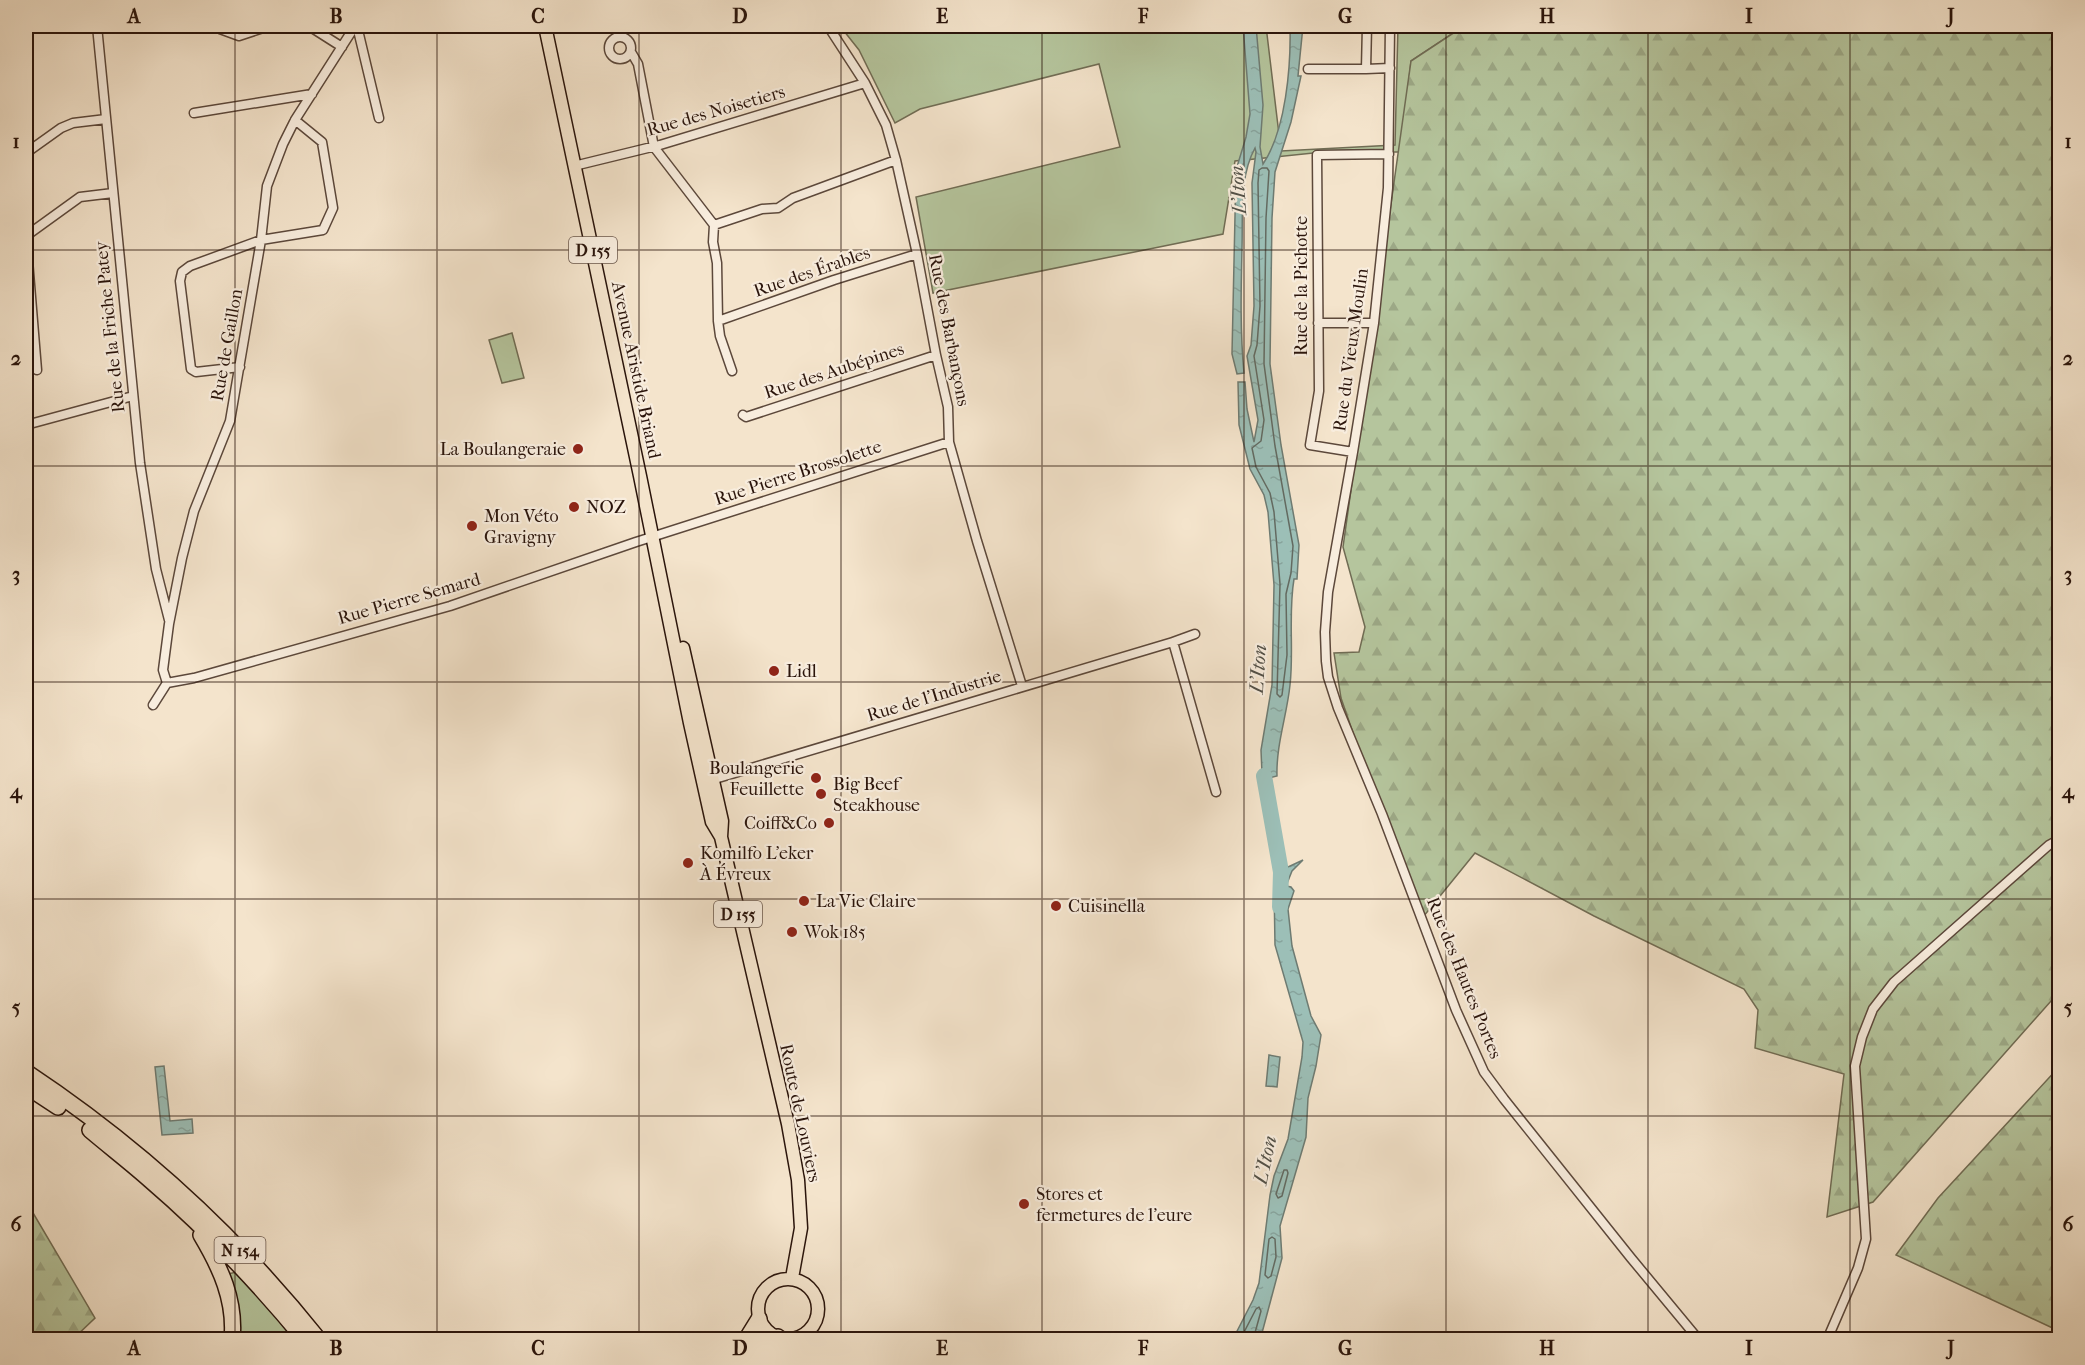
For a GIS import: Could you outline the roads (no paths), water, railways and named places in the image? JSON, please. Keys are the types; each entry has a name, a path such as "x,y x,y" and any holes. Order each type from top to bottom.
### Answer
{"highway":[{"name":"N 154","path":"26,1072 121,1142 195,1207 262,1273 315,1339"},
{"name":"N 154","path":"26,1086 83,1125 151,1180 281,1311 315,1339"},
{"path":"190,1217 218,1263 230,1298 232,1340"},
{"path":"746,1340 759,1319"}],"main road":[{"name":"Avenue Aristide Briand","path":"545,26 640,476 709,781 722,821 721,837 756,991"},
{"name":"Route de Louviers","path":"756,991 788,1124 798,1180 801,1228 792,1278"},
{"path":"783,1278 792,1278 800,1280 815,1293 818,1302 817,1319 808,1336 792,1339 774,1338 759,1319 758,1303 767,1286 783,1278"}],"street":[{"path":"26,32 34,26"},
{"name":"Rue de la Friche Patey","path":"97,26 140,463 156,569 170,624"},
{"path":"220,29 239,36 269,26"},
{"path":"309,26 342,47"},
{"path":"356,26 379,118"},
{"name":"Rue de Gaillon","path":"167,682 163,670 170,624 194,511 230,421 261,240 267,186 295,120 356,26"},
{"name":"Rue des Barbançons","path":"828,26 865,83 886,125 917,254 948,406 949,442 1022,686"},
{"path":"1366,69 1367,26"},
{"name":"Rue du Vieux Moulin","path":"1328,677 1325,632 1328,592 1374,323 1388,188 1390,26"},
{"path":"631,52 638,64 654,147 714,225 718,321 720,336 732,371"},
{"path":"1308,69 1390,68"},
{"name":"Rue des Noisetiers","path":"574,166 654,147 865,83"},
{"path":"194,113 312,94"},
{"path":"26,153 61,128 73,123 105,119"},
{"path":"240,367 196,372 191,369 180,281 182,272 190,266 261,240 323,230 333,208 322,142 295,120"},
{"name":"Rue de la Pichotte","path":"1353,452 1310,445 1319,391 1317,155 1389,154"},
{"path":"714,225 762,209 778,208 793,198 896,160"},
{"path":"38,370 26,236 80,198 113,194"},
{"name":"Rue des Érables","path":"718,321 834,280 917,254"},
{"path":"1318,323 1374,323"},
{"name":"Rue des Aubépines","path":"743,415 746,417 936,356"},
{"path":"26,425 133,396"},
{"name":"Rue Pierre Brossolette","path":"654,536 949,442"},
{"name":"Rue Pierre Semard","path":"167,682 194,678 450,606 654,536"},
{"name":"Rue de l'Industrie","path":"709,781 1195,634"},
{"path":"1173,642 1216,792"},
{"name":"Rue des Hautes Portes","path":"1328,677 1456,1010 1484,1072 1623,1249 1699,1340"},
{"path":"153,705 167,682"},
{"path":"1827,1340 1858,1268 1866,1239 1855,1066 1862,1037 1873,1009 1894,982 2049,845 2060,838"}],"water":[{"path":"1243,26 1256,26 1263,105 1260,147 1263,164 1277,134 1286,97 1290,26 1303,26 1298,76 1301,76 1291,122 1275,172 1272,218 1270,364 1281,445 1299,545 1297,579 1294,579 1292,592 1289,696 1278,753 1277,776 1269,778 1270,797 1263,798 1261,750 1272,685 1274,585 1268,512 1264,495 1250,469 1239,425 1238,382 1245,382 1247,409 1254,442 1258,420 1247,356 1251,345 1254,306 1252,183 1255,148 1246,171 1243,196 1241,311 1244,373 1237,374 1232,354 1236,170 1250,114"},
{"path":"1303,860 1292,871 1286,886 1291,887 1294,891 1288,909 1292,946 1311,1016 1321,1035 1308,1098 1306,1137 1280,1226 1282,1258 1262,1333 1258,1339 1233,1339 1259,1283 1270,1195 1274,1176 1288,1139 1302,1057 1303,1042 1275,945 1274,886 1282,885 1275,873"},
{"path":"1269,1055 1280,1057 1277,1087 1266,1086"},
{"path":"164,1066 170,1121 192,1119 193,1133 162,1135 155,1067"}],"waterway":[{"name":"L'Iton","path":"1264,776 1281,872 1280,907"}],"place":[{"name":"La Boulangeraie","path":"578,449"},
{"name":"NOZ","path":"574,507"},
{"name":"Mon Véto Gravigny","path":"472,526"},
{"name":"Lidl","path":"774,671"},
{"name":"Boulangerie Feuillette","path":"816,778"},
{"name":"Big Beef Steakhouse","path":"821,794"},
{"name":"Coiff&Co","path":"829,823"},
{"name":"Komilfo L'eker À Évreux","path":"688,863"},
{"name":"La Vie Claire","path":"804,901"},
{"name":"Cuisinella","path":"1056,906"},
{"name":"Wok 185","path":"792,932"},
{"name":"Stores et fermetures de l’eure","path":"1024,1204"}]}
